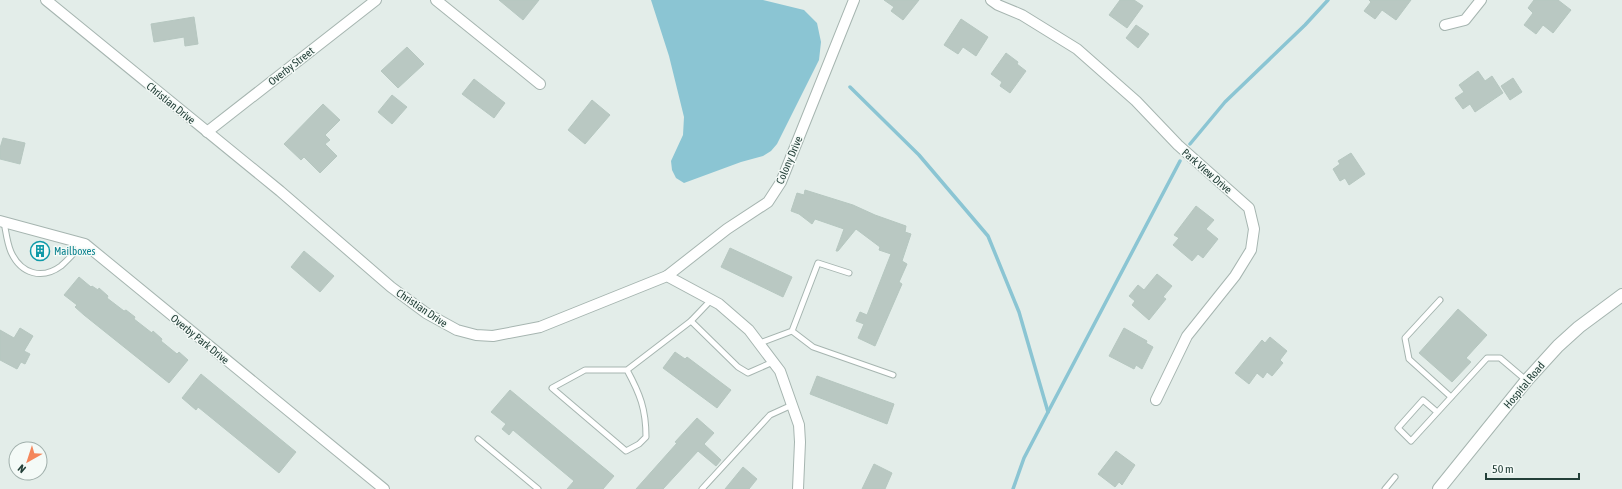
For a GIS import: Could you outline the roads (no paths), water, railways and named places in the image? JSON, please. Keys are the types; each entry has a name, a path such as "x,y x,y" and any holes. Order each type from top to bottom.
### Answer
{"street":[{"name":"Christian Drive","path":"46,0 280,191 391,287 426,313 457,330 476,335 493,336 540,327 667,276"},
{"name":"Overby Street","path":"207,132 376,0"},
{"path":"436,0 540,84"},
{"name":"Colony Drive","path":"667,276 728,229 768,202 781,182 854,0"},
{"name":"Park View Drive","path":"991,0 998,5 1028,18 1077,48 1136,101 1178,146 1249,208 1254,229 1251,250 1235,276 1187,336 1156,400"},
{"path":"1445,25 1465,20 1481,0"},
{"name":"Overby Park Drive","path":"2,222 83,243 384,489"},
{"path":"667,276 719,304 749,330 780,371 799,424 800,442 798,489"},
{"name":"Hospital Road","path":"1439,489 1527,380 1558,346 1579,327 1622,295"}],"lane":[{"path":"2,222 10,251 18,264 33,274 48,273 61,266 83,243"},
{"path":"760,343 792,331 818,263 849,273"},
{"path":"627,370 640,394 646,419 646,437 639,444 626,451 552,388 585,370 627,370 691,321 712,299"},
{"path":"1440,300 1405,338 1408,359 1452,397"},
{"path":"691,321 738,367 748,374 773,362"},
{"path":"792,331 813,347 893,375"},
{"path":"1438,412 1423,400 1398,428 1411,441 1452,397 1487,358 1500,358 1527,380"},
{"path":"702,489 770,416 792,405"},
{"path":"478,439 538,489"},
{"path":"1385,489 1395,477"}],"water":[{"path":"651,0 763,0 804,10 817,23 821,42 819,60 777,144 771,151 763,156 741,162 684,183 676,178 672,170 671,161 683,135 684,117 669,56"}],"waterway":[{"path":"1190,144 1225,102 1305,25 1328,0"},
{"path":"850,87 919,155 988,236 1019,312 1048,412"},
{"path":"1013,489 1024,458 1180,161"}],"place":[{"name":"Mailboxes","path":"40,251"}]}
